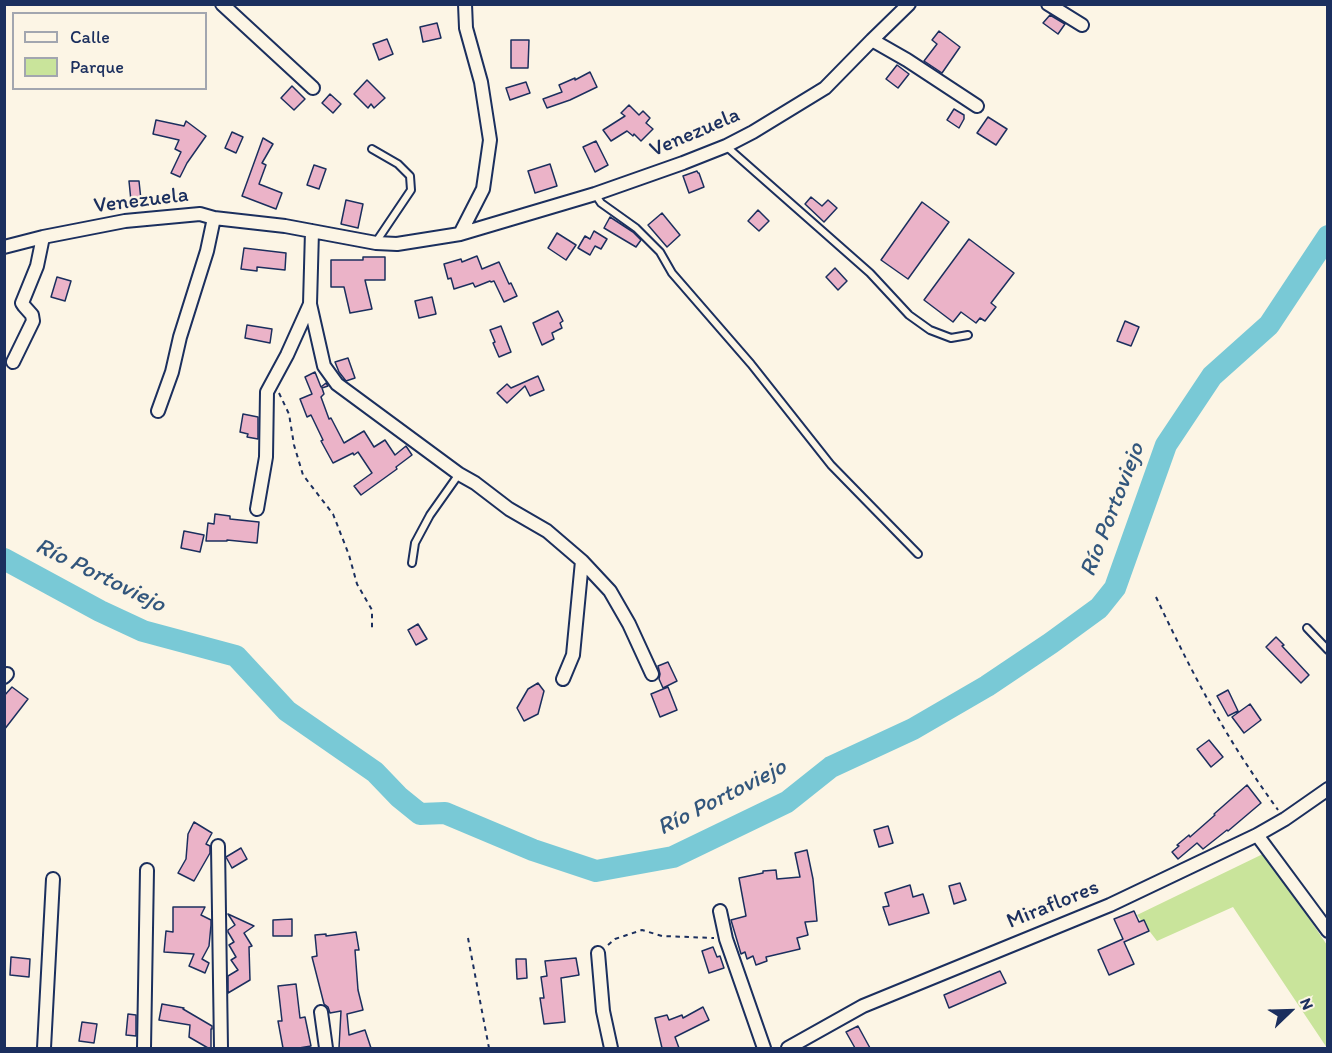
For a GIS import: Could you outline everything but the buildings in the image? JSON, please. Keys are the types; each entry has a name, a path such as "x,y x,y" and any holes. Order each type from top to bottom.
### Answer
{"street":[{"path":"222,4 313,88"},
{"path":"460,234 483,189 490,140 481,82 466,28 465,4"},
{"name":"Venezuela","path":"4,247 125,221 200,214 214,218 285,226 376,243 397,244 460,234 595,194 726,146 825,88 909,4"},
{"path":"1048,4 1083,25"},
{"path":"872,40 908,60 977,106"},
{"path":"158,411 172,372 180,337 207,251 214,218"},
{"path":"312,231 310,304 324,366 337,384 459,474 547,531 582,561 610,591 629,624 652,674"},
{"path":"13,362 33,321 30,311 22,303 37,266 43,237"},
{"path":"257,509 266,457 267,392 310,304"},
{"path":"562,679 573,656 582,561"},
{"name":"Miraflores","path":"788,1048 863,1006 1110,905 1257,835 1328,789"},
{"path":"1257,835 1328,931"},
{"path":"219,846 221,1048"},
{"path":"144,1048 147,870"},
{"path":"44,1048 53,879"},
{"path":"720,911 726,939 764,1048"},
{"path":"598,953 603,1011 612,1048"},
{"path":"321,1012 326,1048"}],"lane":[{"path":"726,146 870,273 909,315 930,330 951,338 968,335"},
{"path":"372,149 398,164 410,176 411,190 376,243"},
{"path":"595,194 601,203 636,228 660,252 672,273 751,364 831,465 918,554"},
{"path":"412,563 415,543 430,515 459,474"},
{"path":"1307,628 1328,650"}],"path":[{"path":"267,392 279,393 289,414 294,445 303,475 333,514 349,555 357,584 372,610 372,629"},
{"path":"1156,597 1222,725 1285,819"},
{"path":"598,953 615,939 642,930 662,936 726,939"},
{"path":"468,938 489,1048"}],"green space":[{"path":"1265,853 1327,945 1327,1048 1233,907 1157,941 1137,915"}],"waterway":[{"name":"Río Portoviejo","path":"4,559 100,611 143,631 236,656 287,711 375,772 399,797 420,814 445,813 533,850 596,871 673,857 787,802 831,767 913,729 987,686 1099,608 1115,588 1166,445 1212,376 1269,325 1328,236"}]}
